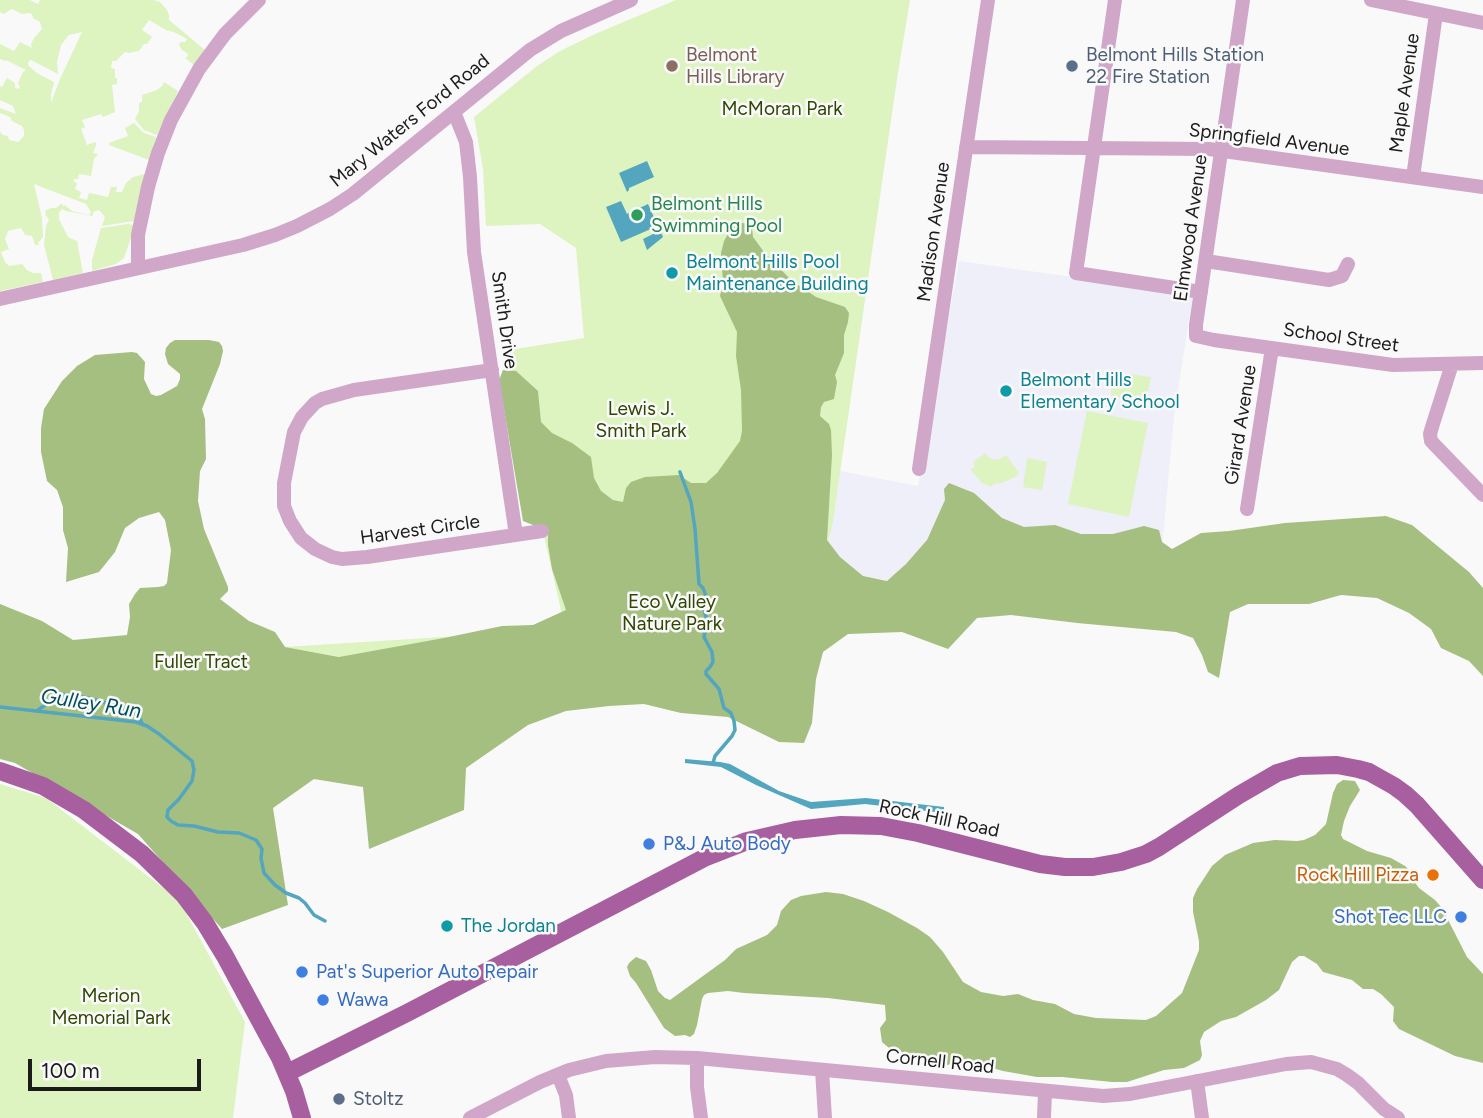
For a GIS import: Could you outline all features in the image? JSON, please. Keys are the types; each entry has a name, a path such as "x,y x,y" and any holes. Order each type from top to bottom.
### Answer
{"main road":[{"name":"Rock Hill Road","path":"287,1073 706,857 747,841 793,830 841,825 881,825 1040,864 1093,867 1146,854 1277,773 1300,766 1337,765 1369,772 1405,794 1483,880"},
{"path":"0,771 31,780 70,801 122,838 172,882 195,909 215,939 287,1073 302,1118"}],"street":[{"path":"138,268 138,234 148,187 158,153 175,112 199,69 217,44 258,0"},
{"name":"Mary Waters Ford Road","path":"0,299 258,241 309,220 353,194 544,41 631,0"},
{"name":"Madison Avenue","path":"919,469 988,0"},
{"path":"1115,0 1076,273 1201,292"},
{"name":"Elmwood Avenue","path":"1196,336 1243,0"},
{"path":"1371,0 1483,23"},
{"name":"Maple Avenue","path":"1413,177 1436,14"},
{"name":"Smith Drive","path":"454,112 466,142 474,252 516,535"},
{"name":"Springfield Avenue","path":"966,146 1200,148 1483,187"},
{"path":"1206,261 1329,280 1342,276 1348,264"},
{"name":"School Street","path":"1196,336 1394,365 1483,363"},
{"name":"Girard Avenue","path":"1247,509 1272,348"},
{"path":"1452,364 1430,434 1431,441 1483,495"},
{"name":"Harvest Circle","path":"492,370 354,390 315,403 302,417 294,432 283,491 284,506 301,538 316,550 342,559 542,531"},
{"name":"Cornell Road","path":"470,1118 558,1074 587,1065 655,1057 697,1058 1087,1096 1117,1096 1290,1063 1311,1062 1348,1075 1384,1110 1397,1118"},
{"path":"697,1058 701,1118"},
{"path":"822,1070 825,1118"},
{"path":"558,1074 566,1095 569,1118"},
{"path":"1197,1082 1202,1118"},
{"path":"1044,1118 1045,1092"}],"shaded area":[{"path":"959,261 1193,294 1174,416 1162,548 920,585 823,570 840,471 918,486"}],"green space":[{"path":"0,0 30,0 38,4 40,0 154,0 167,10 169,20 205,50 194,65 185,58 188,54 179,45 187,39 149,20 142,30 152,37 147,44 139,51 125,52 116,61 112,61 111,68 115,69 117,78 117,84 112,85 115,112 82,120 85,127 81,129 87,145 96,142 93,153 98,154 94,159 91,176 79,174 74,182 77,183 75,189 81,192 79,198 87,200 89,193 108,197 111,187 117,187 116,192 122,192 133,177 145,174 134,221 102,226 105,217 99,210 93,212 93,216 62,209 59,219 68,237 77,241 83,273 53,280 44,245 49,219 45,211 62,203 72,211 89,215 91,212 86,204 34,184 42,218 43,237 39,245 35,245 32,236 25,235 21,228 8,231 5,239 9,249 1,252 9,266 22,264 33,273 41,273 43,282 0,291 0,132 8,136 9,140 18,142 24,136 24,130 10,117 0,113 0,108 16,114 13,106 0,100 0,86 2,87 7,78 15,83 15,88 18,89 18,83 26,70 0,59 0,44 14,51 20,42 32,48 34,38 42,29 40,22 33,18 32,14 22,14 12,9 3,14 0,12","holes":["82,32 51,103 54,82 37,73 29,66 29,61 58,74 57,62 61,45 69,35"]},
{"path":"676,0 910,0 833,521 789,703 720,698 677,712 629,696 564,697 285,647 522,632 564,623 512,413 503,351 584,338 576,248 540,224 486,226 483,169 474,117 537,66 560,51"},
{"path":"164,82 178,91 157,135 144,130 135,119 142,95 157,90"},
{"path":"134,123 144,133 156,137 149,160 109,145 128,136 125,128"},
{"path":"749,224 753,237 764,252 792,281 816,297 845,307 849,313 844,335 844,353 835,375 837,382 834,399 824,402 820,416 829,424 831,430 827,540 840,557 863,576 887,581 906,564 927,540 945,500 944,489 949,483 974,493 1002,518 1024,527 1055,525 1081,534 1113,534 1144,526 1159,530 1162,542 1172,549 1201,533 1285,523 1386,516 1412,525 1469,572 1483,588 1483,676 1469,661 1441,648 1431,629 1409,613 1377,598 1341,595 1309,604 1248,604 1230,612 1219,678 1208,672 1193,638 1176,632 1011,615 977,618 948,649 902,632 848,634 823,652 816,679 812,723 804,743 779,742 728,717 681,713 644,704 566,711 528,725 466,768 464,810 369,849 363,787 314,779 273,808 288,905 222,929 138,834 15,763 0,759 0,604 42,621 73,640 127,635 129,604 135,594 140,588 164,586 167,583 171,550 165,520 159,512 139,518 125,528 115,552 99,572 66,582 68,548 63,530 63,507 57,490 47,481 41,452 41,428 44,409 62,381 77,366 95,355 137,353 145,362 144,379 151,394 156,396 177,386 180,379 180,374 168,364 165,354 170,343 175,340 209,340 219,342 222,346 220,364 202,409 205,419 206,459 200,471 198,501 204,529 228,587 228,591 220,599 249,621 275,632 285,647 339,657 502,626 533,625 566,610 552,569 548,531 523,521 499,380 503,370 516,371 538,391 541,422 552,433 591,457 594,478 601,491 613,500 623,502 626,488 631,482 645,477 679,475 691,483 706,483 717,473 740,441 742,431 741,390 736,356 737,332 720,296 723,282 721,253 724,241 735,226"},
{"path":"134,225 124,258 116,264 92,271 92,260 101,228"},
{"path":"1115,372 1151,377 1148,391 1140,397 1112,398 1109,378"},
{"path":"1087,411 1148,423 1129,517 1068,504"},
{"path":"986,453 994,460 1006,455 1019,473 1017,476 993,484 992,487 982,483 970,469 975,467 973,462"},
{"path":"1027,458 1047,462 1042,490 1023,487"},
{"path":"1343,780 1355,781 1360,790 1344,821 1341,835 1343,839 1367,851 1391,858 1414,874 1416,884 1442,908 1467,957 1483,974 1483,1063 1455,1056 1399,1029 1393,1021 1394,1007 1381,994 1373,989 1363,989 1352,980 1323,972 1317,964 1304,956 1299,956 1292,962 1279,990 1266,1000 1204,1032 1200,1041 1200,1060 1184,1068 1164,1070 1127,1082 1037,1077 971,1062 947,1065 932,1060 908,1058 882,1042 880,1028 886,1020 885,1005 828,998 728,991 708,993 702,999 694,1034 690,1037 675,1036 664,1028 630,976 627,967 636,957 646,961 658,991 670,1000 736,949 767,935 777,925 781,911 791,900 826,892 864,901 917,928 930,937 943,952 963,982 981,992 1003,996 1018,994 1055,1004 1074,1014 1096,1018 1146,1020 1156,1016 1182,993 1199,950 1193,898 1212,866 1225,855 1253,843 1297,841 1315,835 1326,824 1333,793 1337,784"},
{"name":"Merion Memorial Park","path":"0,784 46,798 179,900 245,1022 233,1118 0,1118"}],"water":[{"path":"647,161 654,177 629,188 627,192 619,173"},
{"path":"621,201 627,214 648,204 663,237 647,250 643,239 655,233 653,228 621,242 606,207"},
{"path":"685,759 730,764 779,791 811,802 866,798 944,807 944,810 943,813 865,804 811,809 721,767 685,763"}],"waterway":[{"path":"680,472 691,502 699,584 706,596 704,610 707,620 704,637 712,652 713,662 706,674 719,689 724,708 731,713 734,721 735,730 715,756 713,763"},
{"path":"38,710 61,694 110,704 133,713 143,725"},
{"name":"Gulley Run","path":"0,707 136,722 147,726 192,761 194,770 192,781 168,810 167,817 178,825 239,833 256,840 262,849 264,873 275,885 299,898 314,915 325,921"}],"place":[{"name":"Belmont Hills Library","path":"672,66"},
{"name":"Belmont Hills Station 22 Fire Station","path":"1072,66"},
{"name":"Belmont Hills Swimming Pool","path":"637,215"},
{"name":"Belmont Hills Pool Maintenance Building","path":"672,273"},
{"name":"Belmont Hills Elementary School","path":"1006,391"},
{"name":"P&J Auto Body","path":"649,844"},
{"name":"Rock Hill Pizza","path":"1433,875"},
{"name":"Shot Tec LLC","path":"1461,917"},
{"name":"The Jordan","path":"447,926"},
{"name":"Pat's Superior Auto Repair","path":"302,972"},
{"name":"Wawa","path":"323,1000"},
{"name":"Stoltz","path":"339,1099"}],"park label":[{"name":"McMoran Park","path":"782,109"},
{"name":"Lewis J. Smith Park","path":"641,420"},
{"name":"Eco Valley Nature Park","path":"672,613"},
{"name":"Fuller Tract","path":"201,662"}]}
